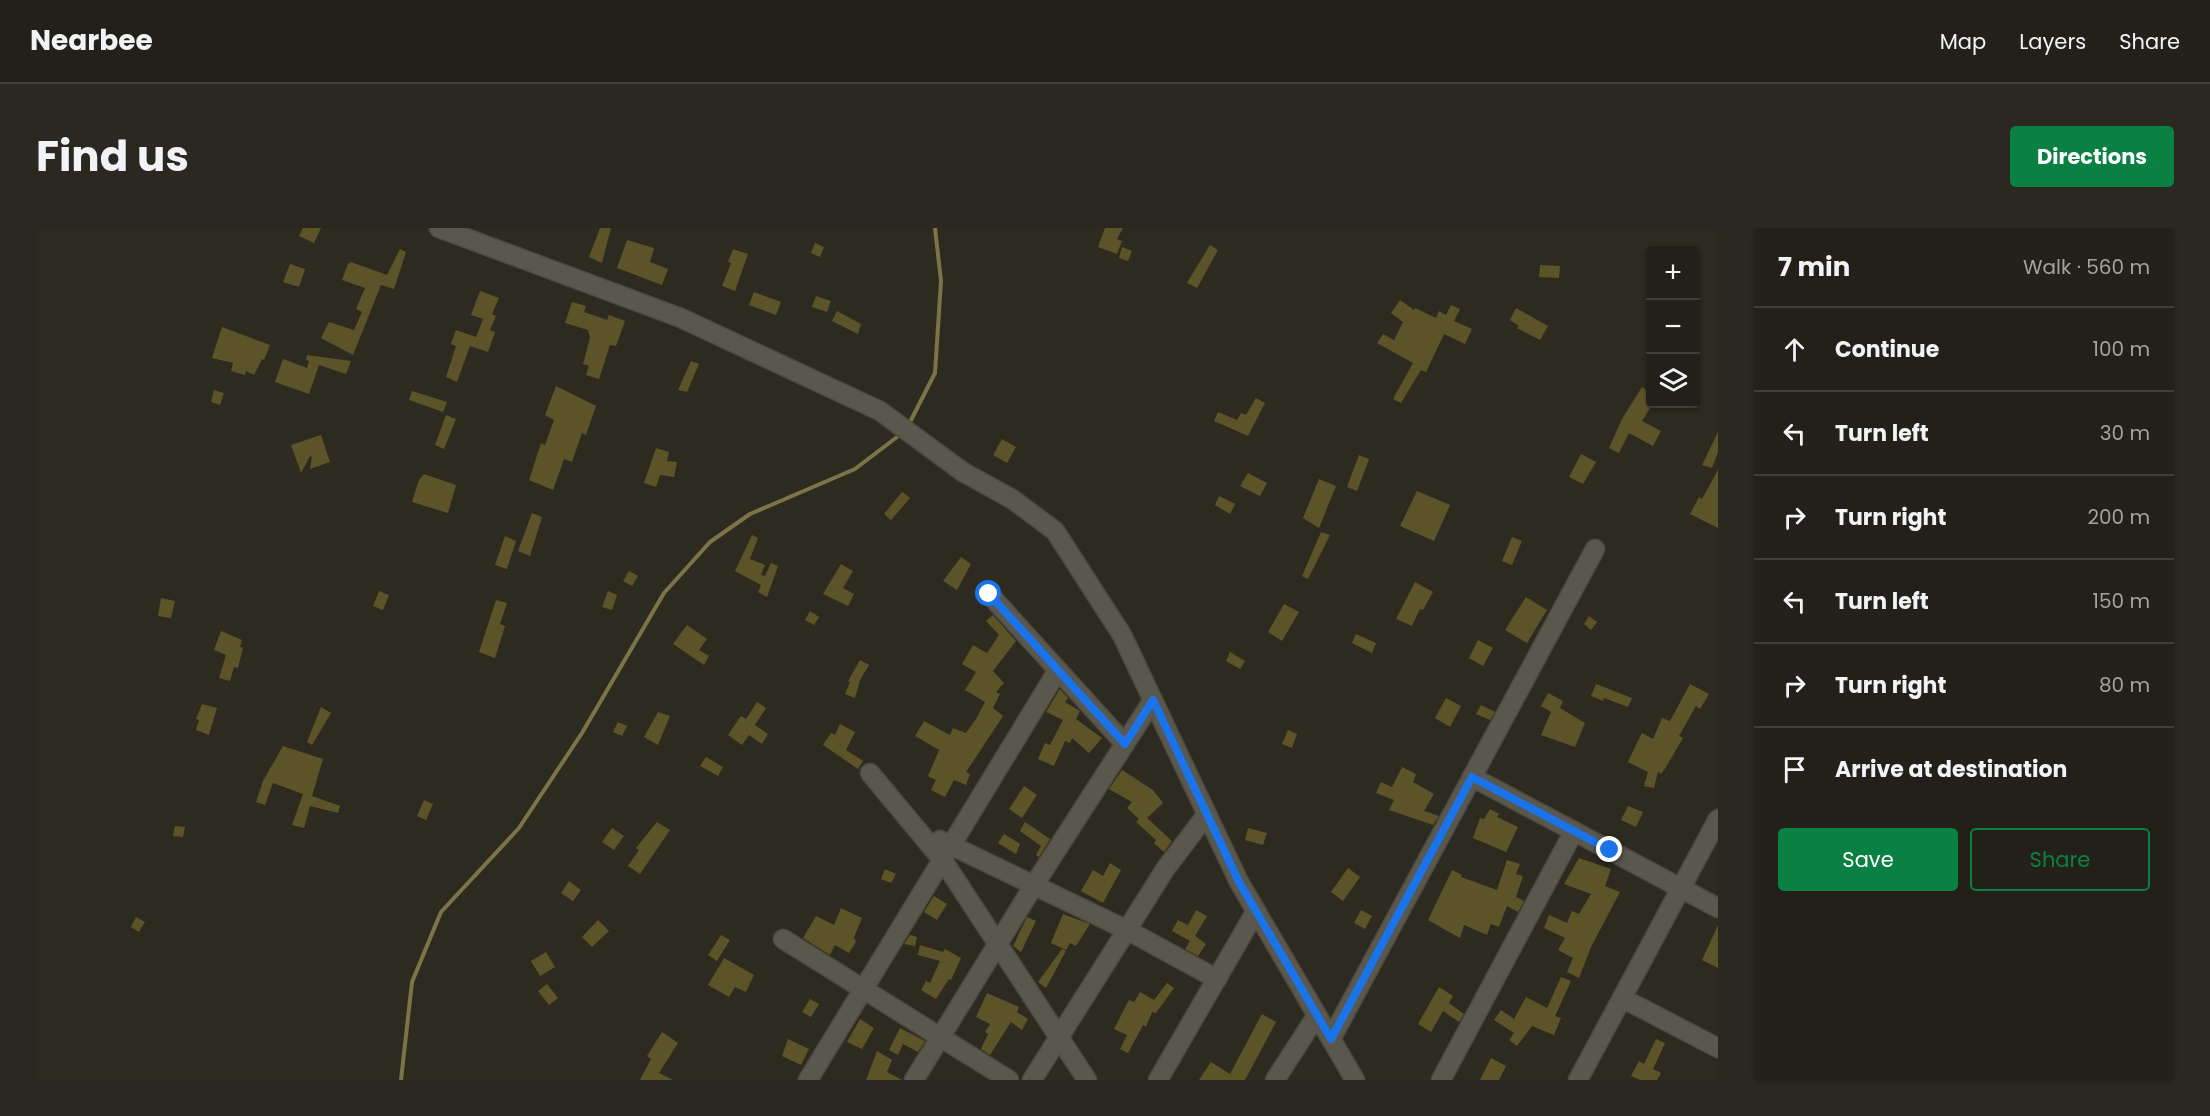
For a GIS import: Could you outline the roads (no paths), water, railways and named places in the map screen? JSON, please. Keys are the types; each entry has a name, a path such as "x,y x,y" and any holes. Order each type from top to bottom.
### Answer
{"street":[{"path":"439,228 681,318 880,411 963,471 1012,499 1055,531 1122,635 1256,911 1355,1080"},
{"path":"1331,1039 1594,549"},
{"path":"989,594 1125,744"},
{"path":"808,1080 1058,670"},
{"path":"914,1080 939,1036 1153,700"},
{"path":"870,773 917,830 946,852 1034,885 1127,930 1217,979"},
{"path":"1472,777 1718,908"},
{"path":"1032,1080 1166,868 1207,814"},
{"path":"1578,1080 1718,819"},
{"path":"1441,1080 1574,831"},
{"path":"946,852 998,943 1087,1080"},
{"path":"1158,1080 1256,911"},
{"path":"783,939 1010,1080"},
{"path":"1622,998 1718,1048"},
{"path":"1275,1080 1317,1015"}],"waterway":[{"path":"909,424 935,373 941,281 935,228"},
{"path":"401,1080 412,982 441,912 519,828 582,733 664,593 710,542 750,514 855,469 901,434"}]}
